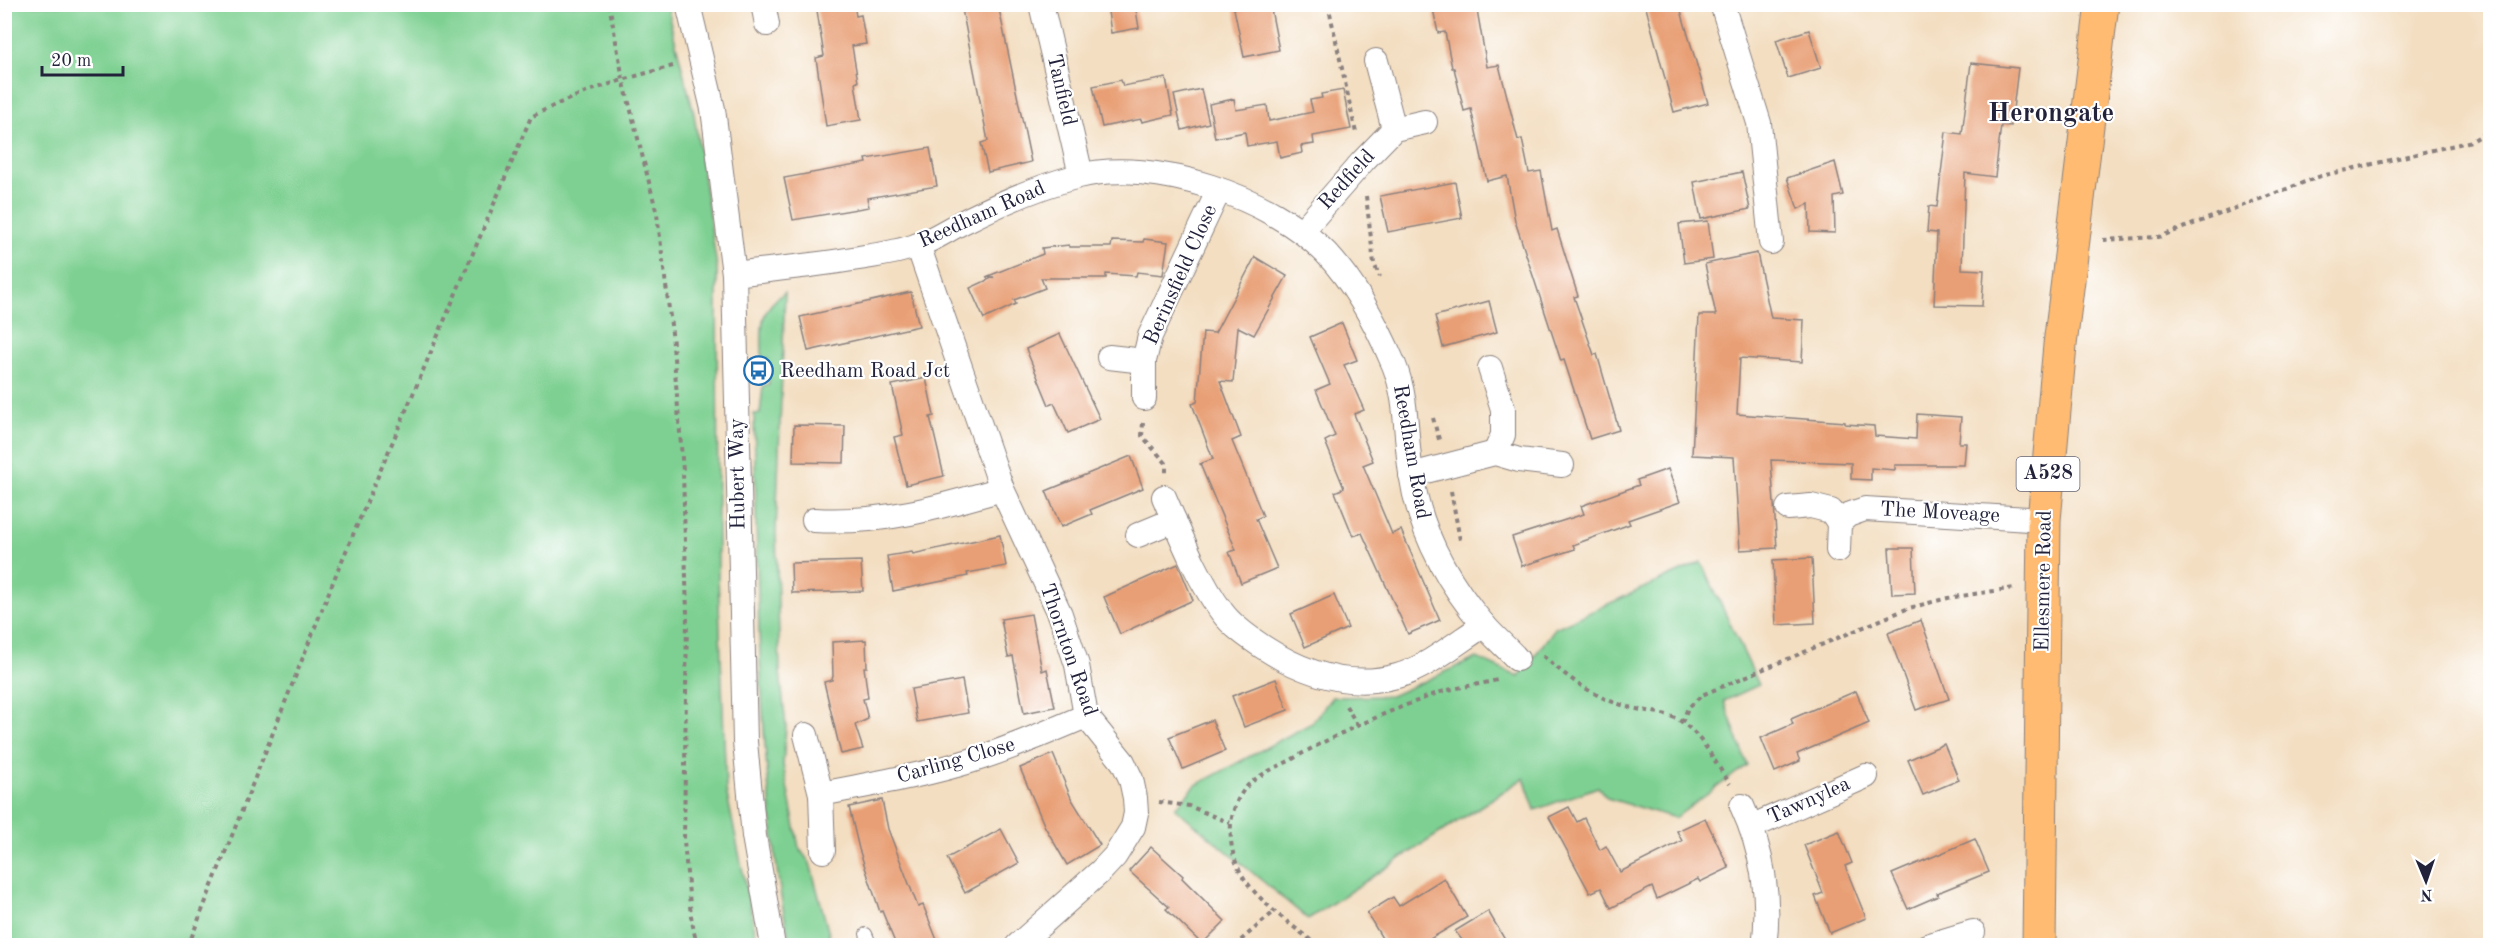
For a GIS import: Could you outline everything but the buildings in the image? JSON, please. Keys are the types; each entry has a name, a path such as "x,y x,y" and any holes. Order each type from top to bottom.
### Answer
{"main road":[{"name":"Ellesmere Road","path":"2039,945 2044,520 2072,241 2102,4"}],"street":[{"name":"Hubert Way","path":"688,4 713,109 734,274 745,742 754,836 773,945"},
{"name":"Tanfield","path":"1041,4 1082,175"},
{"path":"1722,4 1759,123 1772,242"},
{"path":"1376,61 1394,129 1425,122"},
{"name":"Redfield","path":"1302,231 1394,129"},
{"name":"Reedham Road","path":"734,274 822,264 879,255 918,245 1030,191 1082,175 1118,172 1155,173 1219,190 1271,211 1302,231 1326,254 1356,290 1396,369 1406,408 1411,475 1426,532 1446,574 1484,625 1517,659"},
{"name":"Berinsfield Close","path":"1144,398 1144,361 1150,336 1219,190"},
{"name":"Thornton Road","path":"918,245 1002,489 1060,614 1077,665 1086,716 1123,762 1131,779 1135,798 1136,813 1133,827 1115,856 1101,872 1017,945"},
{"name":"Berinsfield Close","path":"1109,357 1144,361"},
{"path":"1490,368 1503,409 1503,435 1495,453"},
{"path":"1411,475 1495,453 1520,460 1562,465"},
{"path":"814,520 844,522 887,518 923,512 1002,489"},
{"path":"1164,497 1210,594 1222,613 1249,638 1280,658 1317,675 1358,681 1398,676 1420,666 1484,625"},
{"path":"1788,508 1811,506 1831,511 1839,522 1838,550"},
{"name":"The Moveage","path":"1839,522 1848,515 1865,509 2044,520"},
{"path":"1138,535 1174,520"},
{"name":"Carling Close","path":"822,794 913,776 969,761 1013,747 1086,716"},
{"path":"806,735 822,794 824,851"},
{"name":"Tawnylea","path":"1764,945 1766,906 1759,852 1747,816 1866,776"},
{"path":"1926,945 1966,938"}],"path":[{"path":"609,4 623,79 657,214 672,333 683,471 684,841 691,916 697,945"},
{"path":"188,945 335,577 531,117 564,99 623,79 701,59"},
{"path":"2072,241 2159,237 2321,176 2472,141 2490,130"},
{"path":"1144,398 1142,436 1166,463 1164,497"},
{"path":"1682,722 1688,708 1702,695 1909,608 1988,591 2028,586 2043,588"},
{"path":"1318,945 1275,911 1250,885 1237,866 1230,841 1230,823 1238,802 1251,782 1309,749 1376,717 1447,690 1475,687 1502,679"},
{"path":"1135,798 1189,807 1230,823"},
{"path":"1234,945 1275,911"}],"green space":[{"path":"4,5 666,5 694,114 717,267 718,577 726,790 758,945 5,945"},
{"path":"785,292 776,532 780,672 786,726 783,765 799,848 810,863 832,945 791,945 777,869 765,745 758,603 754,414 760,414 763,386 769,385 768,359 762,357 763,320 770,306"},
{"path":"1701,562 1759,685 1724,701 1747,765 1675,818 1607,798 1598,787 1535,810 1524,778 1308,919 1175,808 1196,785 1312,723 1332,697 1391,696 1477,658 1519,677 1555,628"}],"place":[{"name":"Reedham Road Jct","path":"759,371"}],"district":[{"name":"Herongate","path":"2051,113"}]}
